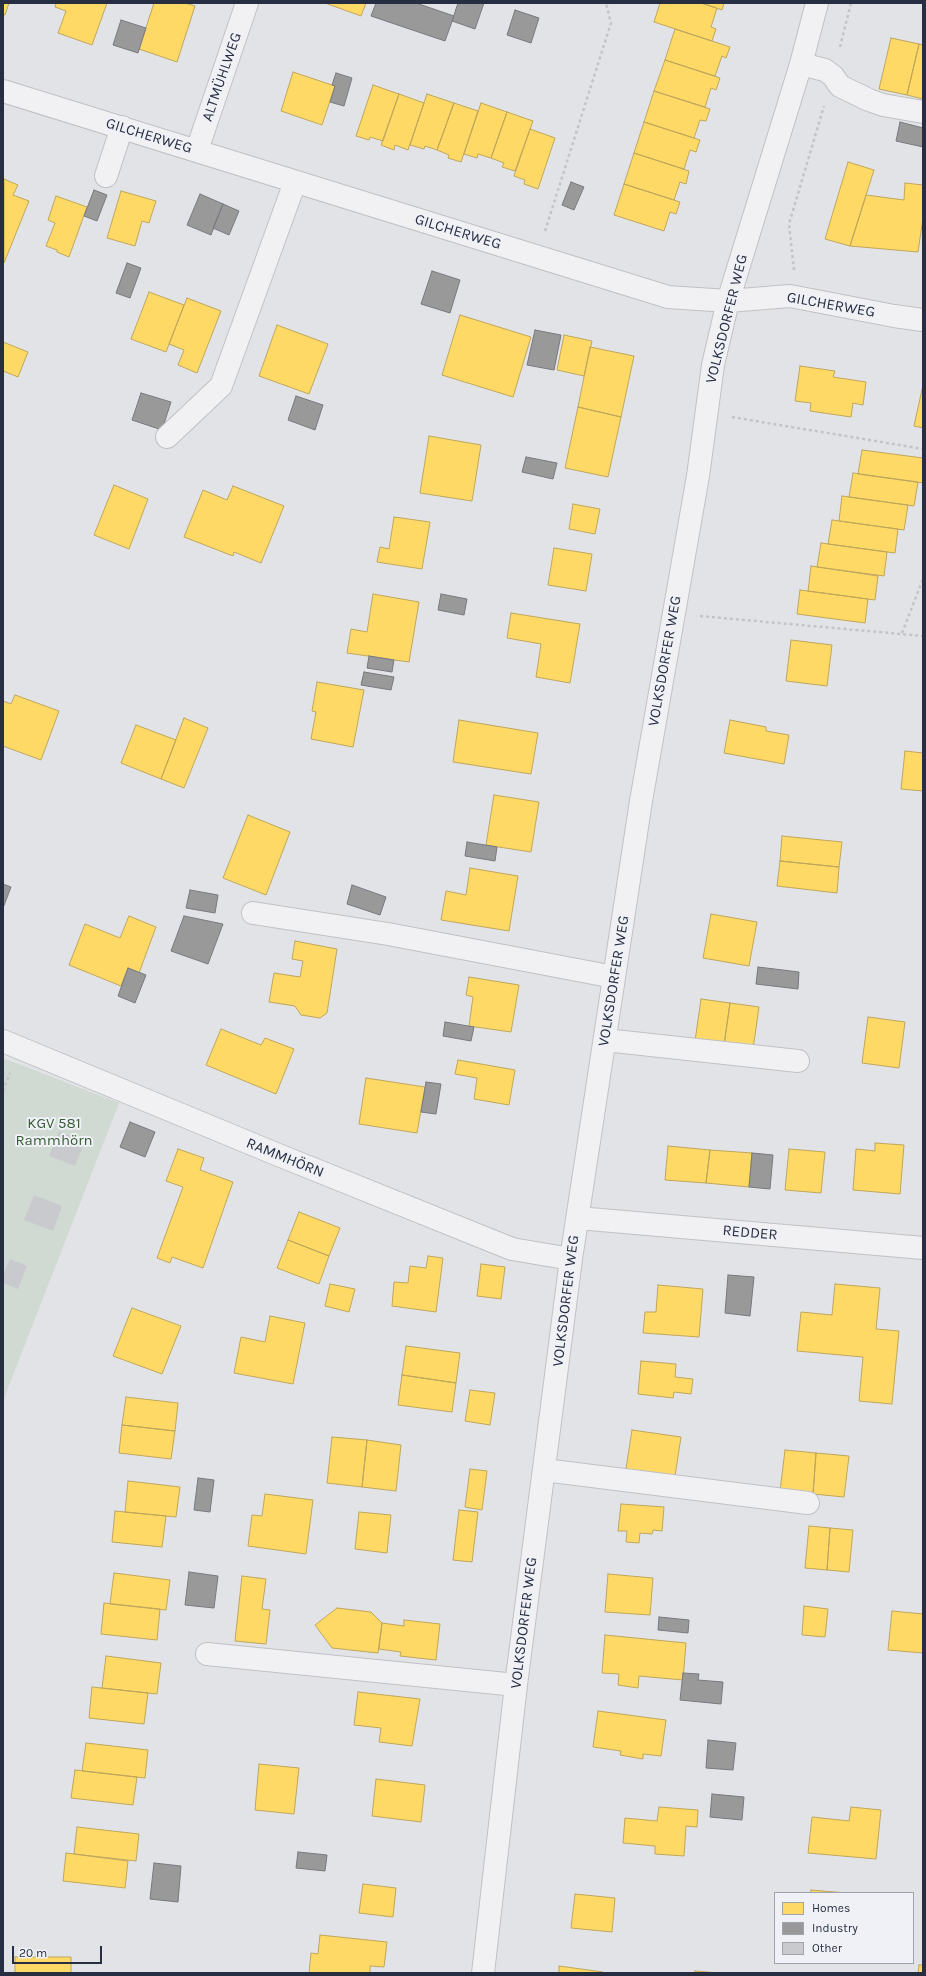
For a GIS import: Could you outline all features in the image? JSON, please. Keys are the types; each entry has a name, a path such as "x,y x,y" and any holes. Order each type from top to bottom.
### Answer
{"street":[{"name":"ALTMÜHLWEG","path":"197,150 247,3"},
{"name":"VOLKSDORFER WEG","path":"483,1973 516,1685 571,1259 641,801 698,476 713,365 728,301 801,64 817,3"},
{"path":"801,64 825,70 833,76 840,86 869,100 883,105 923,112"},
{"name":"GILCHERWEG","path":"3,91 668,297 728,301 790,296 894,316 923,320"},
{"path":"106,176 122,127"},
{"path":"167,437 221,386 295,182"},
{"path":"253,913 388,934 614,977"},
{"path":"605,1040 798,1061"},
{"name":"RAMMHÖRN","path":"3,1041 276,1154 512,1249 571,1259"},
{"name":"REDDER","path":"578,1218 923,1248"},
{"path":"544,1470 808,1503"},
{"path":"208,1654 516,1685"}],"path":[{"path":"537,256 612,24 606,3"},
{"path":"793,276 794,264 789,224 833,76 851,3"},
{"path":"706,412 923,449"},
{"path":"902,633 923,579"},
{"path":"673,613 923,636"}],"green space":[{"name":"KGV 581 Rammhörn","path":"3,1058 119,1103 3,1401"}],"building: Homes":[{"path":"3,3 9,3 5,15 3,14"},
{"path":"56,3 107,3 92,45 58,33 66,11 55,7"},
{"path":"154,3 185,3 195,6 177,62 139,49"},
{"path":"325,3 366,3 361,16"},
{"path":"660,3 701,3 717,8 711,27 716,29 712,41 654,22"},
{"path":"701,3 724,3 722,10"},
{"path":"675,29 730,47 726,58 722,56 715,76 665,60"},
{"path":"891,38 919,44 907,95 879,89"},
{"path":"919,44 923,45 923,99 907,95"},
{"path":"665,60 720,78 716,90 711,88 705,107 654,91"},
{"path":"293,72 335,86 322,125 281,111"},
{"path":"373,85 399,94 383,141 370,137 369,140 356,136"},
{"path":"654,91 710,109 706,121 700,120 694,138 644,122"},
{"path":"399,94 424,103 408,150 395,145 394,150 381,145"},
{"path":"427,94 454,103 437,150 425,146 424,149 410,145"},
{"path":"454,103 478,111 461,162 448,158 449,155 437,150"},
{"path":"481,103 507,112 491,158 478,154 477,158 464,154"},
{"path":"507,112 533,121 515,171 502,167 504,163 491,158"},
{"path":"644,122 700,140 696,152 690,150 684,169 634,153"},
{"path":"530,129 555,138 538,189 524,184 525,180 514,176"},
{"path":"634,153 689,171 686,184 680,182 674,200 624,184"},
{"path":"848,162 874,170 850,246 825,239"},
{"path":"4,179 18,185 13,195 29,201 4,263"},
{"path":"905,183 923,185 923,218 918,252 850,246 866,195 904,200"},
{"path":"624,184 680,202 676,214 670,212 664,231 614,215"},
{"path":"121,191 156,201 149,223 142,221 135,246 107,238"},
{"path":"56,196 87,207 69,257 46,246 55,223 48,220"},
{"path":"149,292 184,305 166,352 131,339"},
{"path":"187,298 221,311 197,373 178,365 184,350 169,344"},
{"path":"460,315 531,337 513,397 442,375"},
{"path":"277,325 328,344 309,394 259,376"},
{"path":"564,335 592,341 584,376 557,370"},
{"path":"3,342 28,352 18,377 3,371"},
{"path":"590,347 634,356 621,417 578,407"},
{"path":"800,366 835,371 833,377 866,382 863,405 853,403 851,417 810,411 811,403 795,401"},
{"path":"923,385 923,428 914,426"},
{"path":"578,407 621,417 608,477 565,468"},
{"path":"429,436 481,445 472,501 420,493"},
{"path":"862,450 923,458 923,483 858,474"},
{"path":"853,473 918,482 914,506 849,497"},
{"path":"114,485 148,499 129,549 94,535"},
{"path":"233,486 284,506 261,563 234,552 233,556 184,537 203,490 227,500"},
{"path":"842,496 908,505 904,530 839,521"},
{"path":"573,504 600,509 595,534 569,529"},
{"path":"394,517 430,522 422,569 377,562 380,547 389,549"},
{"path":"832,520 898,529 895,553 828,544"},
{"path":"821,543 887,552 884,576 817,567"},
{"path":"554,548 592,554 586,591 548,585"},
{"path":"811,566 878,576 875,600 808,591"},
{"path":"800,590 868,599 865,623 797,614"},
{"path":"373,594 419,602 409,662 347,653 351,629 367,632"},
{"path":"511,613 580,624 570,683 536,677 541,644 507,638"},
{"path":"791,640 832,645 827,686 786,681"},
{"path":"317,682 364,690 353,747 311,739 316,712 312,711"},
{"path":"15,695 59,711 41,760 3,746 3,701 11,704"},
{"path":"184,718 208,728 184,788 161,779"},
{"path":"459,720 538,733 531,774 453,762"},
{"path":"730,720 766,727 766,731 789,735 784,764 724,753"},
{"path":"136,725 176,740 161,779 121,763"},
{"path":"905,751 923,753 923,791 901,789"},
{"path":"494,795 539,802 531,852 486,845"},
{"path":"248,815 290,832 266,895 223,878"},
{"path":"782,836 842,842 839,867 780,861"},
{"path":"780,861 839,867 837,893 777,886"},
{"path":"470,868 518,876 509,931 441,920 446,891 466,895"},
{"path":"711,914 757,922 749,966 703,958"},
{"path":"129,916 156,927 139,973 128,968 121,986 69,965 85,924 120,938"},
{"path":"295,941 337,949 327,1013 320,1018 301,1015 295,1006 269,1002 274,973 300,977 303,961 292,959"},
{"path":"469,977 519,985 511,1032 469,1026 473,997 466,995"},
{"path":"701,999 730,1003 724,1045 695,1041"},
{"path":"730,1003 759,1007 753,1049 724,1045"},
{"path":"868,1017 905,1022 899,1068 862,1063"},
{"path":"221,1029 261,1045 265,1038 294,1049 276,1094 206,1065"},
{"path":"458,1060 515,1070 509,1105 474,1099 477,1078 455,1074"},
{"path":"366,1078 425,1087 417,1133 359,1124"},
{"path":"875,1143 904,1145 900,1194 853,1190 856,1149 875,1151"},
{"path":"668,1146 710,1150 706,1183 665,1180"},
{"path":"178,1149 204,1158 200,1170 233,1182 203,1268 172,1257 170,1263 157,1258 183,1187 166,1181"},
{"path":"789,1149 825,1152 821,1193 785,1190"},
{"path":"710,1150 752,1153 749,1187 706,1183"},
{"path":"299,1212 340,1228 329,1256 288,1240"},
{"path":"288,1240 329,1256 319,1284 277,1268"},
{"path":"428,1256 443,1258 436,1312 392,1306 394,1282 408,1283 410,1266 426,1268"},
{"path":"481,1264 505,1267 501,1299 477,1296"},
{"path":"330,1284 355,1289 349,1312 325,1306"},
{"path":"835,1284 880,1288 876,1329 899,1331 892,1404 859,1401 863,1357 797,1351 801,1312 832,1315"},
{"path":"658,1285 703,1289 699,1337 643,1333 645,1312 656,1312"},
{"path":"132,1308 181,1326 162,1374 113,1356"},
{"path":"270,1316 305,1323 293,1384 234,1373 241,1337 265,1342"},
{"path":"406,1346 460,1353 456,1383 402,1375"},
{"path":"641,1361 676,1364 675,1377 693,1379 691,1394 674,1392 673,1398 638,1394"},
{"path":"402,1375 456,1383 452,1412 398,1405"},
{"path":"470,1390 495,1393 490,1425 465,1421"},
{"path":"126,1397 178,1403 175,1431 122,1425"},
{"path":"122,1425 175,1431 171,1459 119,1453"},
{"path":"632,1430 681,1437 675,1476 626,1469"},
{"path":"332,1437 367,1440 362,1487 327,1483"},
{"path":"367,1440 401,1445 396,1491 362,1487"},
{"path":"785,1450 816,1453 813,1494 780,1491"},
{"path":"816,1453 849,1456 844,1497 813,1494"},
{"path":"470,1469 487,1471 482,1510 465,1507"},
{"path":"128,1481 180,1487 176,1517 125,1512"},
{"path":"265,1494 313,1500 306,1554 248,1546 252,1515 262,1516"},
{"path":"621,1504 664,1507 662,1531 653,1530 652,1534 640,1533 639,1543 626,1542 627,1531 618,1531"},
{"path":"459,1510 478,1512 472,1562 453,1560"},
{"path":"115,1511 166,1516 162,1547 112,1542"},
{"path":"359,1512 391,1515 387,1553 355,1549"},
{"path":"809,1526 830,1528 827,1570 805,1568"},
{"path":"830,1528 853,1530 849,1572 827,1570"},
{"path":"114,1573 170,1580 166,1610 110,1604"},
{"path":"608,1574 653,1578 650,1615 605,1612"},
{"path":"242,1576 266,1579 262,1609 270,1610 266,1644 235,1641"},
{"path":"104,1603 160,1609 157,1640 101,1634"},
{"path":"804,1606 828,1609 825,1637 802,1635"},
{"path":"337,1608 371,1612 382,1623 378,1653 332,1648 315,1625"},
{"path":"892,1611 923,1614 923,1653 888,1650"},
{"path":"404,1620 440,1624 436,1660 400,1656 401,1652 379,1649 382,1623 404,1626"},
{"path":"605,1635 686,1643 683,1680 639,1676 638,1688 618,1685 619,1674 602,1673"},
{"path":"106,1656 161,1663 157,1694 102,1688"},
{"path":"92,1687 148,1693 144,1724 89,1718"},
{"path":"358,1692 420,1699 412,1746 379,1742 381,1728 354,1725"},
{"path":"598,1711 666,1720 661,1756 643,1754 643,1759 620,1755 621,1751 593,1747"},
{"path":"86,1743 148,1750 145,1778 82,1771"},
{"path":"259,1764 299,1768 294,1814 255,1810"},
{"path":"75,1770 137,1777 133,1805 71,1798"},
{"path":"376,1779 425,1785 421,1822 372,1816"},
{"path":"659,1807 698,1810 697,1827 686,1826 684,1856 655,1854 655,1846 623,1843 625,1818 657,1821"},
{"path":"851,1807 881,1810 876,1859 808,1853 812,1817 849,1821"},
{"path":"77,1827 139,1834 136,1861 74,1854"},
{"path":"66,1853 128,1861 125,1888 63,1881"},
{"path":"363,1884 396,1888 393,1917 359,1913"},
{"path":"811,1890 835,1892 811,1892"},
{"path":"575,1894 615,1898 612,1932 571,1928"},
{"path":"320,1935 387,1942 384,1967 370,1966 370,1973 309,1973 311,1953 318,1954"},
{"path":"15,1957 71,1957 71,1973 15,1973"},
{"path":"919,1965 923,1965 923,1973 918,1973"},
{"path":"559,1966 603,1972 603,1973 559,1973"},
{"path":"695,1971 719,1973 695,1973"}],"building: Industry":[{"path":"376,3 416,3 454,16 445,41 371,16"},
{"path":"458,3 484,3 475,29 452,21"},
{"path":"515,10 539,18 531,43 507,35"},
{"path":"121,20 146,28 138,53 113,45"},
{"path":"336,73 352,78 344,106 330,102 335,86 332,85"},
{"path":"900,122 923,128 923,147 896,141"},
{"path":"571,182 584,187 574,210 562,205"},
{"path":"94,190 107,195 97,221 84,216"},
{"path":"200,194 223,204 211,235 187,225"},
{"path":"223,204 239,211 229,235 213,228"},
{"path":"127,263 141,268 130,298 116,293"},
{"path":"432,271 460,280 450,313 421,304"},
{"path":"535,330 561,335 554,370 527,365"},
{"path":"141,393 171,402 162,430 132,420"},
{"path":"296,396 323,405 315,430 288,420"},
{"path":"526,457 557,463 553,479 522,472"},
{"path":"441,594 467,599 464,615 438,610"},
{"path":"369,656 394,660 392,672 367,668"},
{"path":"364,672 394,677 391,690 361,685"},
{"path":"467,842 497,847 495,861 465,856"},
{"path":"3,884 11,887 3,908"},
{"path":"352,885 386,897 380,915 347,904"},
{"path":"190,890 218,895 215,913 186,908"},
{"path":"184,916 223,924 208,964 171,951"},
{"path":"758,967 799,972 798,989 756,984"},
{"path":"128,968 146,975 135,1003 118,996"},
{"path":"445,1022 474,1027 471,1041 443,1036"},
{"path":"426,1082 441,1084 436,1114 421,1112"},
{"path":"130,1122 155,1132 145,1157 120,1147"},
{"path":"752,1153 773,1155 770,1189 749,1187"},
{"path":"728,1275 754,1277 750,1316 725,1313"},
{"path":"198,1478 214,1480 210,1512 194,1510"},
{"path":"189,1572 218,1576 214,1608 185,1605"},
{"path":"659,1617 689,1620 688,1633 658,1630"},
{"path":"683,1673 699,1674 698,1680 723,1682 721,1704 680,1700"},
{"path":"708,1740 736,1743 733,1770 706,1768"},
{"path":"712,1794 744,1797 742,1820 710,1817"},
{"path":"298,1852 327,1855 325,1871 296,1868"},
{"path":"154,1863 181,1866 178,1902 150,1899"}],"building: Other":[{"path":"59,1131 85,1141 75,1166 49,1156"},
{"path":"34,1195 62,1206 53,1231 24,1220"},
{"path":"10,1259 27,1266 18,1289 3,1283 3,1276"}]}
